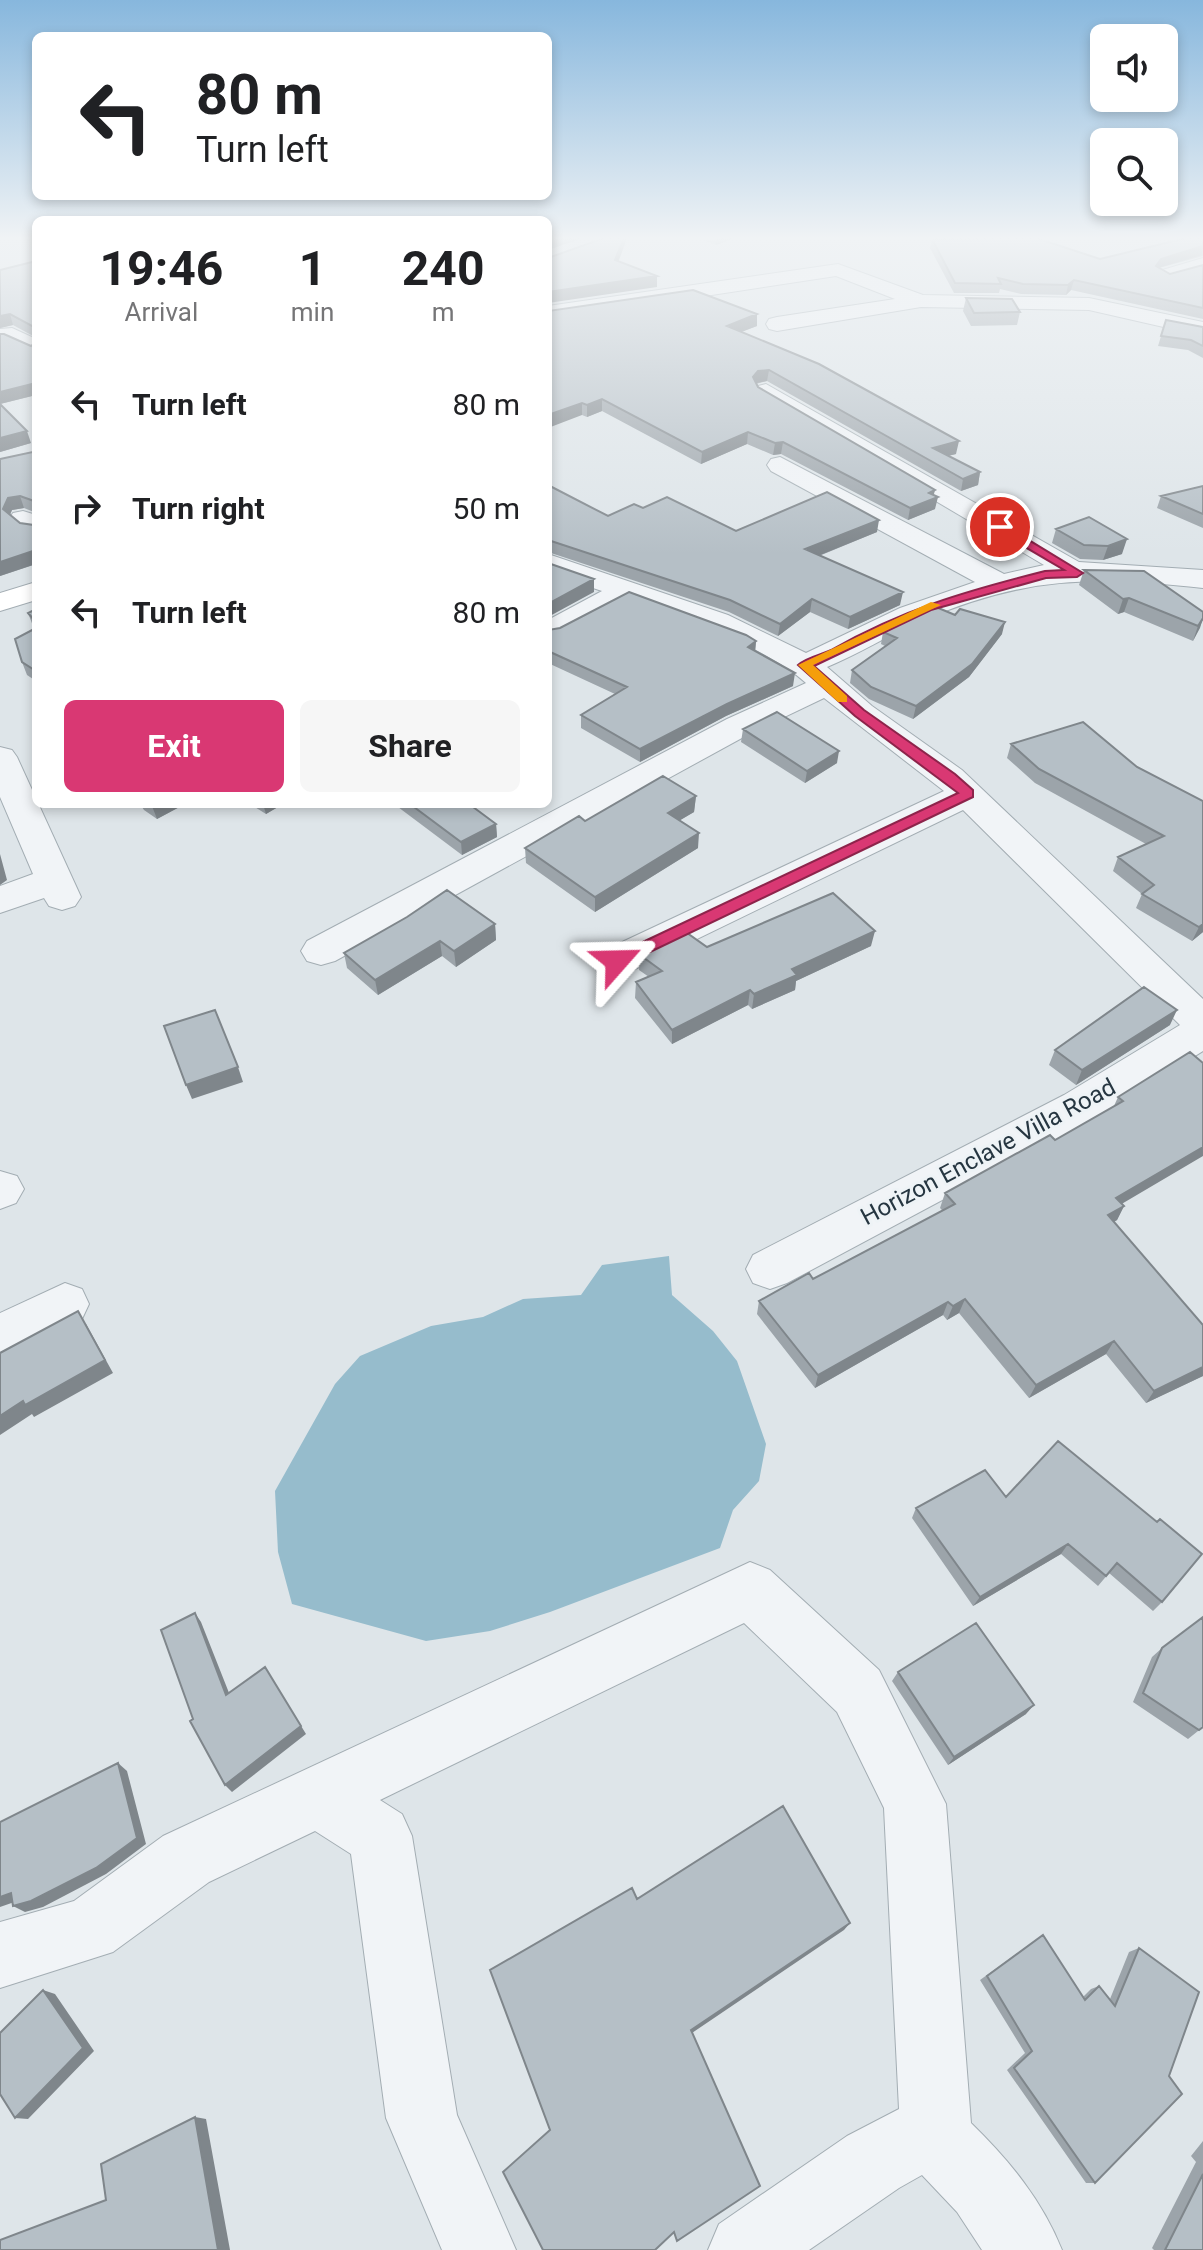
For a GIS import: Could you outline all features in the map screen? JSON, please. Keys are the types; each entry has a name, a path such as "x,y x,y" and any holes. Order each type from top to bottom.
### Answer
{"main road":[{"path":"0,602 32,592"}],"street":[{"path":"766,391 1077,573"},
{"path":"780,465 1003,585"},
{"path":"552,564 717,621 816,675 860,713 950,777 1203,1023"},
{"path":"321,951 739,726 816,675 833,654 865,634 927,607 1045,574 1128,571 1203,579"},
{"path":"552,630 627,590"},
{"path":"0,757 59,888 0,900"},
{"path":"617,961 967,794"},
{"name":"Horizon Enclave Villa Road","path":"770,1269 1079,1107 1203,1031"},
{"path":"0,1337 65,1304"},
{"path":"0,1955 90,1929 186,1859 750,1590 858,1691 915,1804 936,2139 983,2186 1025,2250"},
{"path":"318,1797 380,1836 422,2118 479,2250"},
{"path":"745,2250 873,2162 911,2140 936,2139"}],"water":[{"path":"669,1256 672,1295 713,1331 737,1361 766,1444 759,1481 733,1510 720,1548 550,1612 490,1631 426,1641 292,1604 278,1552 275,1491 335,1384 360,1356 431,1326 483,1317 523,1299 581,1295 602,1265"}],"building":[{"path":"0,343 31,346 32,384 0,392"},
{"path":"552,343 768,343 819,364 959,441 933,448 980,472 963,479 769,370 758,371 753,377 758,387 935,490 929,493 938,497 910,508 783,442 775,443 748,432 702,452 602,399 587,405 582,403 552,414"},
{"path":"0,404 27,431 0,438"},
{"path":"32,452 32,500 20,496 8,498 3,509 20,523 32,525 32,551 0,562 0,459"},
{"path":"1203,486 1203,514 1161,496"},
{"path":"552,487 608,516 634,504 643,508 667,497 736,531 827,492 879,520 805,549 903,592 850,617 812,599 780,624 730,600 552,541"},
{"path":"1089,517 1127,539 1108,546 1084,545 1056,529"},
{"path":"552,564 594,579 552,602"},
{"path":"1084,570 1144,571 1203,612 1203,618 1198,626 1129,598 1123,599"},
{"path":"629,592 746,635 756,641 748,647 795,673 640,749 581,715 627,687 552,653 552,629"},
{"path":"936,607 955,615 960,609 1005,622 972,664 916,706 871,687 852,670 897,638 883,632"},
{"path":"32,630 32,668 22,662 15,639"},
{"path":"777,712 839,751 807,771 743,729"},
{"path":"1083,722 1137,767 1203,801 1203,924 1199,927 1142,894 1154,885 1118,857 1164,836 1039,769 1011,744"},
{"path":"663,776 696,796 668,813 699,833 595,897 525,848 579,816 585,821"},
{"path":"415,808 474,808 496,824 461,842"},
{"path":"447,890 495,924 454,951 440,941 375,980 344,953 407,917"},
{"path":"833,893 875,931 792,969 797,975 754,994 750,990 672,1030 636,982 662,971 640,955 687,933 707,947"},
{"path":"1144,987 1177,1010 1082,1070 1055,1050"},
{"path":"215,1010 238,1067 186,1085 164,1026"},
{"path":"1190,1052 1203,1063 1203,1147 1116,1198 1124,1206 1108,1215 1203,1325 1203,1367 1154,1391 1114,1341 1036,1385 965,1299 953,1306 948,1302 818,1375 759,1301 809,1273 813,1279 955,1204 945,1193 1050,1135 1055,1140 1123,1101 1118,1097"},
{"path":"78,1311 105,1360 25,1405 23,1401 0,1416 0,1353"},
{"path":"1058,1441 1157,1522 1160,1519 1202,1554 1162,1602 1117,1563 1106,1576 1068,1544 980,1597 916,1508 985,1470 1006,1497"},
{"path":"195,1613 226,1695 265,1667 301,1726 225,1785 190,1721 193,1719 161,1630"},
{"path":"1203,1617 1203,1727 1199,1730 1143,1693 1162,1648"},
{"path":"976,1623 1034,1705 954,1757 898,1672"},
{"path":"118,1763 137,1838 96,1868 31,1901 13,1906 11,1893 0,1897 0,1822"},
{"path":"783,1806 850,1923 691,2030 760,2186 677,2241 674,2232 655,2250 543,2250 503,2172 550,2130 490,1970 632,1888 637,1899"},
{"path":"1043,1935 1085,2000 1099,1986 1115,2006 1139,1948 1199,1992 1169,2076 1182,2094 1095,2183 1014,2068 1032,2051 987,1976"},
{"path":"43,1990 83,2048 15,2118 0,2094 0,2033"},
{"path":"195,2117 218,2250 0,2250 0,2240 106,2200 101,2164"},
{"path":"1203,2174 1203,2250 1165,2250"}],"slow traffic":[{"path":"843,699 805,665 833,654 865,634 935,605"}],"route":[{"path":"617,961 967,794 950,777 860,713 805,665 927,607 1045,574 1077,573 1000,527"}]}
